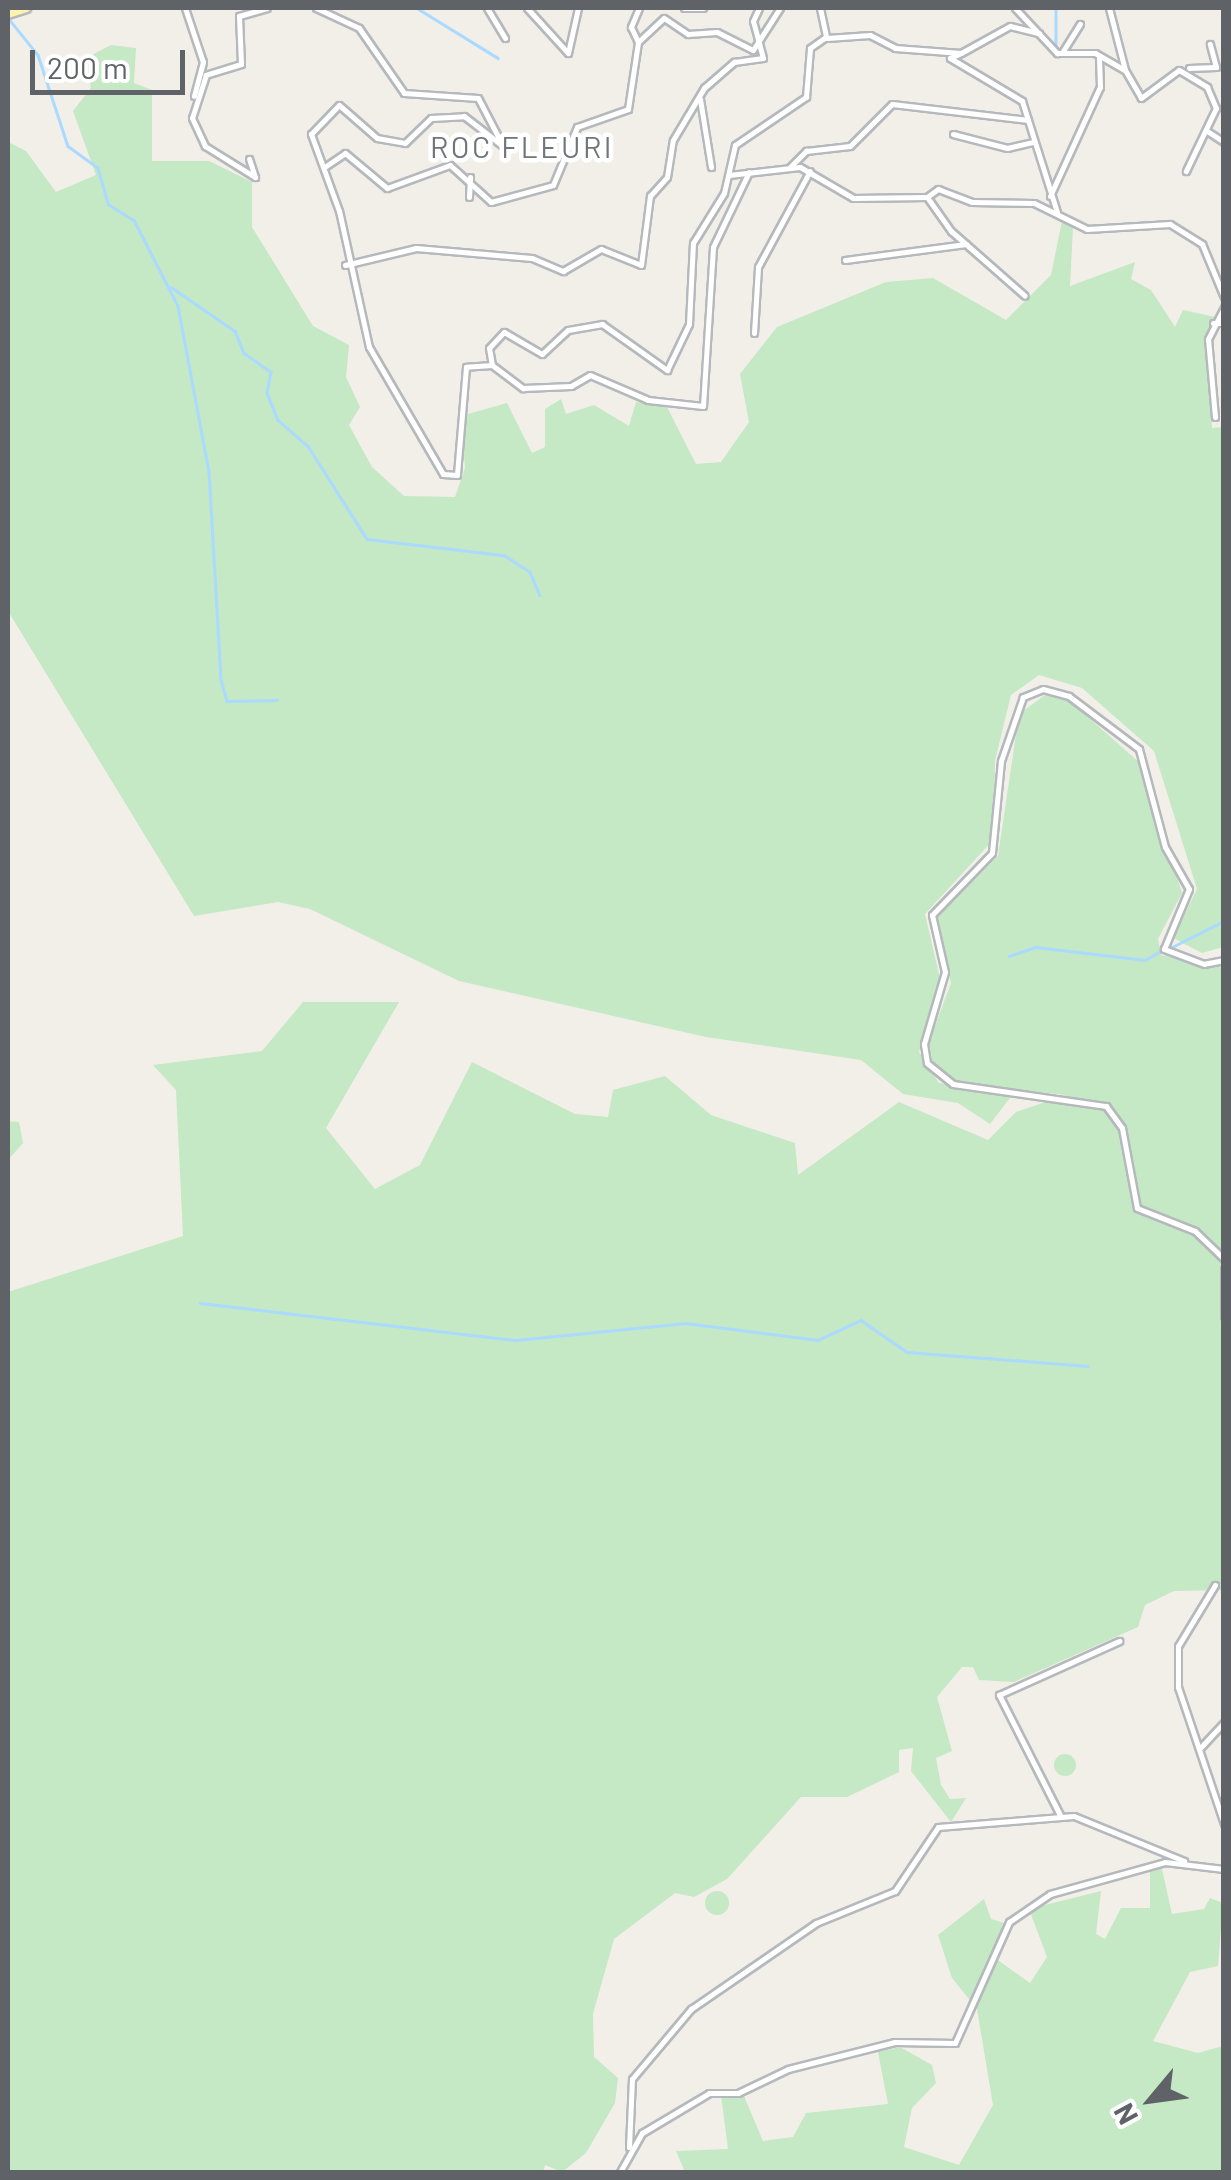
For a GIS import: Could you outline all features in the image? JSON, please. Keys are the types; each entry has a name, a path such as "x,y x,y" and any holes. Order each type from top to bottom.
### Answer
{"main road":[{"path":"8,14 26,8"}],"street":[{"path":"185,8 203,62 194,99 197,134 219,156 255,177 249,159"},
{"path":"194,99 212,70 241,64 242,8"},
{"path":"239,16 267,8"},
{"path":"316,8 359,28 404,93 478,98 503,146 464,116 431,118 405,143 377,138 338,106 311,134 325,168 345,265 368,347 401,412 443,474 457,475 466,367 492,365 522,388 571,386 590,376 648,400 703,406 713,247 750,172"},
{"path":"487,8 505,38"},
{"path":"527,8 572,52 578,8"},
{"path":"325,168 345,153 387,188 450,165 470,177 492,202 562,180 576,127 622,115 633,100 638,42 631,27 639,8"},
{"path":"684,8 702,8"},
{"path":"345,265 416,248 532,258 563,271 601,249 641,264 650,196 667,177 674,140 699,96 734,62 763,58 758,44 759,8"},
{"path":"758,44 780,8"},
{"path":"820,8 826,38"},
{"path":"1014,8 1061,53 1099,55 1125,70"},
{"path":"1109,8 1125,70 1144,98 1186,70 1214,69 1210,44"},
{"path":"638,42 664,18 688,34 758,44"},
{"path":"1061,53 1080,24"},
{"path":"1042,34 1010,26 950,58 1018,98 1058,213"},
{"path":"492,365 489,348 504,332 542,354 568,330 602,324 667,370 689,324 693,243 729,175 744,134 762,133 777,110 810,91 810,48 826,38 870,35 895,48 962,53"},
{"path":"1050,196 1100,87 1099,55"},
{"path":"1186,70 1216,98 1206,131 1186,170"},
{"path":"699,96 711,167"},
{"path":"787,171 806,151 850,146 892,104 1028,120"},
{"path":"1206,131 1224,142"},
{"path":"953,134 1000,148 1033,142"},
{"path":"729,175 810,171 853,198 927,197 938,189 1058,213 1088,229 1148,222 1183,229 1202,244 1224,298"},
{"path":"754,333 758,267 810,171"},
{"path":"469,197 470,177"},
{"path":"927,197 969,244 1026,296"},
{"path":"846,260 969,244"},
{"path":"1215,417 1213,323 1224,306"},
{"path":"1213,323 1224,323"},
{"path":"1224,960 1190,962 1164,949 1189,890 1165,847 1157,790 1139,748 1069,696 1043,689 1023,697 1001,761 992,853 932,914 945,972 924,1048 932,1070 953,1084 1079,1098 1120,1122 1137,1208 1194,1230 1224,1259"},
{"path":"1224,1269 1224,1316"},
{"path":"1215,1585 1178,1646 1178,1686 1224,1824"},
{"path":"1060,1815 999,1695 1119,1641"},
{"path":"1201,1748 1224,1722"},
{"path":"620,2172 629,2147 632,2079 690,2009 816,1924 895,1890 938,1828 1060,1815 1184,1860 1224,1869"},
{"path":"629,2147 709,2093 738,2093 788,2069 895,2042 949,2046 1021,1910 1184,1860"}],"green space":[{"path":"111,45 136,48 134,83 152,90 152,161 209,161 252,182 252,227 313,326 349,345 346,377 360,407 349,425 372,467 404,496 455,497 465,468 461,416 507,403 532,453 545,447 545,409 561,399 566,414 594,405 629,426 636,402 666,405 696,464 721,462 749,422 740,374 777,327 886,282 933,278 1006,320 1051,275 1062,221 1073,227 1070,286 1135,262 1131,279 1151,290 1175,327 1183,310 1215,317 1207,340 1212,428 1224,427 1223,947 1202,953 1173,938 1197,889 1154,751 1082,688 1039,675 1011,695 995,761 994,839 925,914 940,979 919,1052 939,1083 1013,1094 990,1124 958,1103 903,1094 861,1060 706,1037 459,981 310,909 278,902 194,916 8,611 8,142 26,151 56,192 96,175 73,111 91,88 84,59"},
{"path":"1045,695 1070,701 1142,765 1182,893 1158,939 1161,955 1223,967 1223,1590 1174,1591 1145,1605 1138,1627 1014,1682 979,1680 973,1667 962,1667 937,1697 952,1751 936,1758 941,1785 950,1799 966,1798 951,1822 911,1771 913,1748 899,1750 899,1772 847,1797 801,1797 727,1879 694,1897 675,1893 614,1939 593,2014 594,2057 618,2078 615,2103 586,2153 562,2172 545,2165 543,2172 8,2172 8,1292 183,1236 176,1090 153,1065 262,1051 303,1002 399,1002 326,1128 375,1189 420,1165 472,1062 575,1114 608,1117 613,1090 665,1076 711,1115 795,1143 798,1175 899,1102 988,1140 1016,1112 1066,1095 958,1083 934,1069 929,1042 951,983 937,918 998,856 1019,714"},
{"path":"8,1121 19,1122 23,1143 8,1160"},
{"path":"1065,1754 1073,1757 1073,1773 1065,1776 1057,1773 1054,1765 1057,1757"},
{"path":"1161,1865 1172,1914 1204,1909 1210,1898 1223,1903 1218,1966 1190,1972 1153,2041 1198,2053 1223,2046 1223,2172 685,2172 676,2151 728,2149 721,2095 744,2096 763,2141 793,2137 806,2113 888,2104 878,2052 900,2047 932,2065 936,2083 912,2108 904,2147 959,2165 993,2105 977,2009 952,1978 938,1935 984,1899 991,1919 1004,1923 995,1958 1030,1983 1047,1957 1029,1909 1101,1891 1096,1934 1105,1939 1121,1908 1150,1908 1150,1870"},
{"path":"717,1891 729,1903 717,1915 705,1903"}],"waterway":[{"path":"417,8 498,58"},
{"path":"1056,8 1056,49"},
{"path":"9,19 38,55 68,146 98,168 108,204 134,220 178,306 209,471 221,680 227,701 277,700"},
{"path":"171,287 235,331 244,353 271,372 267,393 278,420 308,446 367,539 504,555 530,572 540,595"},
{"path":"1170,948 1224,921"},
{"path":"1009,956 1035,947 1145,960 1162,950"},
{"path":"200,1303 516,1340 685,1323 818,1340 861,1320 907,1352 1087,1366"}],"district":[{"name":"ROC FLEURI","path":"522,146"}]}
